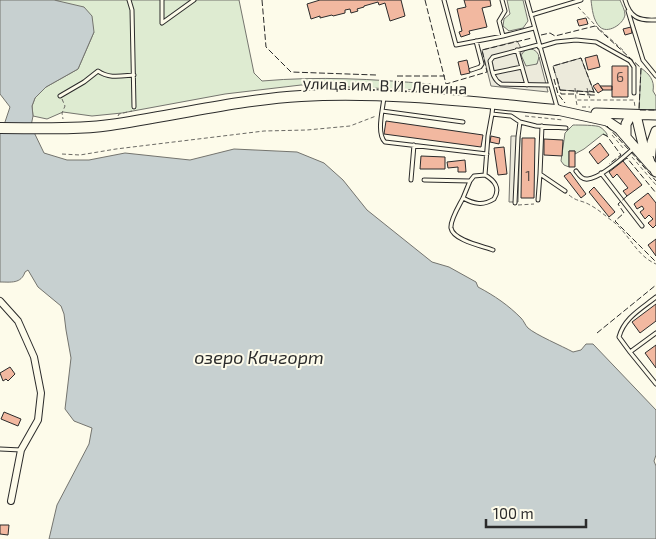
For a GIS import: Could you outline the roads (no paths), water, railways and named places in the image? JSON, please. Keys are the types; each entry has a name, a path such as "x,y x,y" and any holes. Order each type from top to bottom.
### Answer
{"main road":[{"name":"улица им. В.И. Ленина","path":"0,128 110,125 268,99 333,95 384,96 492,109 557,110"},
{"path":"557,110 656,115"},
{"path":"557,110 607,121 626,137"},
{"path":"634,114 626,124 626,137 632,150 653,167"},
{"path":"634,114 645,153 653,167"},
{"path":"653,167 652,142 656,131"}],"street":[{"path":"0,301 18,321 34,357 41,392 38,420 21,450 11,501"}],"lane":[{"path":"130,0 132,10 134,107"},
{"path":"162,0 162,23 194,0"},
{"path":"444,0 456,45 534,28"},
{"path":"447,10 449,0"},
{"path":"502,0 505,10 499,21 503,36"},
{"path":"527,0 557,110"},
{"path":"531,15 581,0"},
{"path":"625,0 643,60 656,76"},
{"path":"628,11 634,16 656,20"},
{"path":"550,85 500,84 496,82 490,61 493,57 517,50 556,42 576,40 596,42 630,61 634,66 634,93"},
{"path":"471,70 480,67 482,64 476,41"},
{"path":"517,50 527,85"},
{"path":"493,73 522,67"},
{"path":"60,96 98,71 103,75 116,77 134,75"},
{"path":"384,96 380,132 385,142 487,154"},
{"path":"485,174 492,109 511,116 520,122 566,128"},
{"path":"382,111 463,122"},
{"path":"515,202 520,122"},
{"path":"538,200 542,126"},
{"path":"411,180 414,145"},
{"path":"576,171 582,178 587,179 601,173 632,150"},
{"path":"601,173 642,226"},
{"path":"462,198 481,204 494,199 497,191 494,180 485,174 474,176 470,181 462,198 452,221 451,229 458,238 492,250"},
{"path":"540,174 565,190"},
{"path":"424,180 470,181"},
{"path":"656,297 627,320 622,327 619,337 656,384"},
{"path":"630,352 656,333"},
{"path":"0,450 21,450"}],"water":[{"name":"озеро Качгорт","path":"0,0 54,0 84,7 92,16 94,32 78,69 46,87 35,98 32,106 31,126 44,153 67,160 89,160 125,153 190,160 234,149 297,152 324,163 343,180 367,210 432,262 449,267 476,282 478,287 496,297 511,309 532,331 573,352 581,350 586,344 593,344 656,410 656,455 654,461 656,466 656,539 49,539 57,505 89,444 92,428 74,421 65,409 71,358 61,306 38,287 28,270 21,279 12,282 0,282 0,129 4,125 10,107 0,94"}]}
